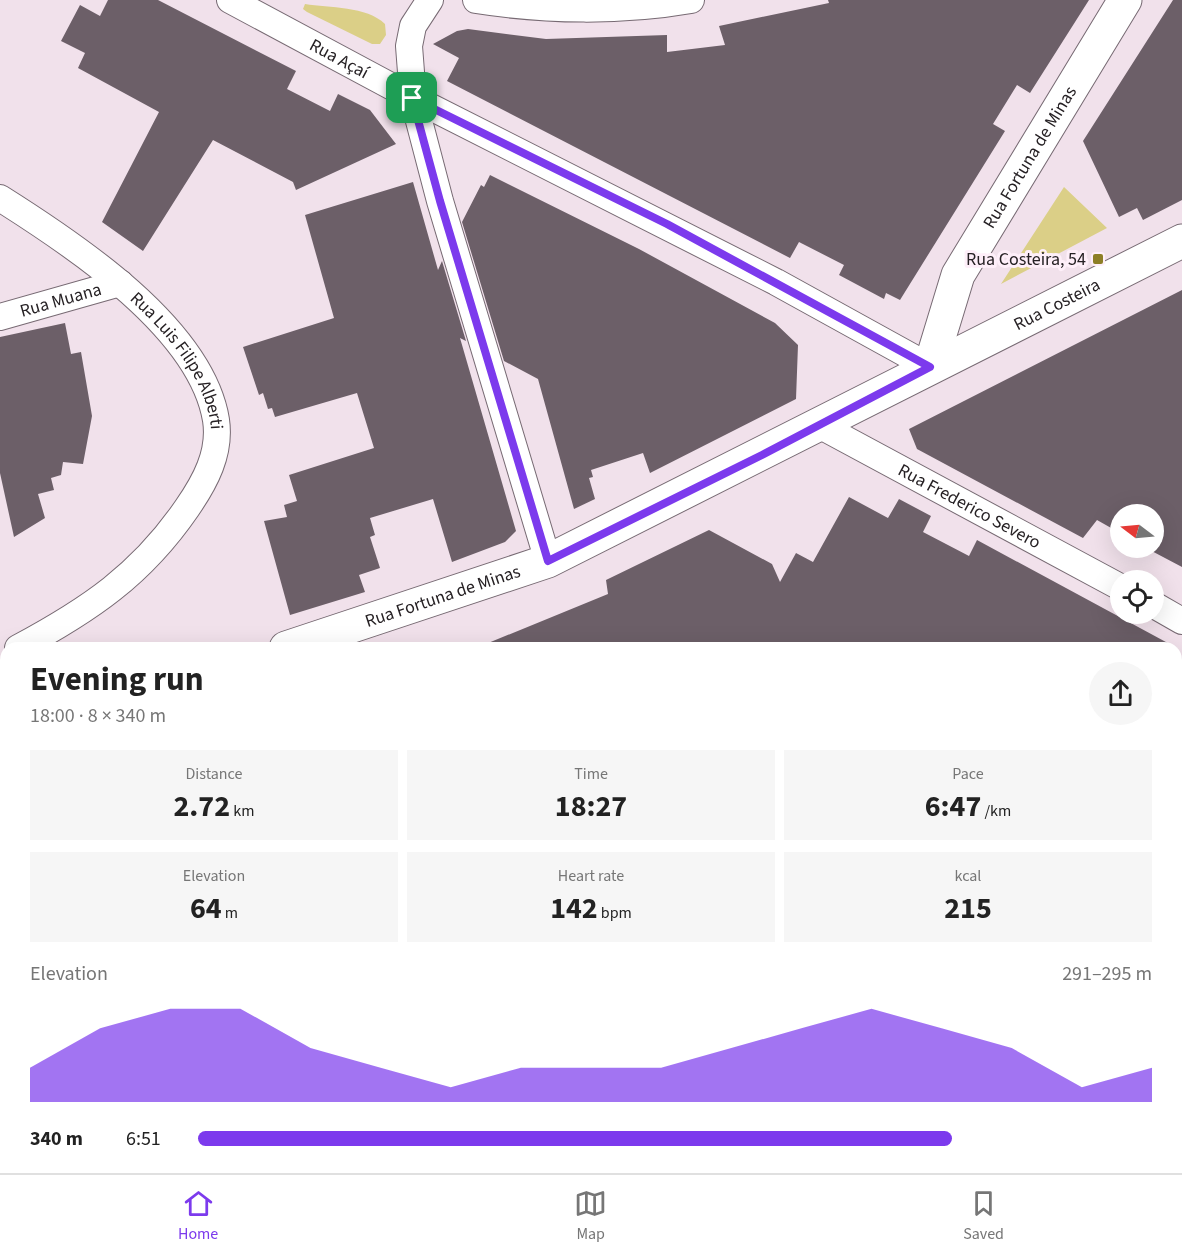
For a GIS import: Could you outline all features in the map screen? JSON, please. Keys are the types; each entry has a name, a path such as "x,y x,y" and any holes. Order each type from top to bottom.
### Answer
{"main road":[{"name":"Rua Fortuna de Minas","path":"304,642 548,561 930,367 958,275 1125,0"},
{"name":"Rua Costeira","path":"930,367 1182,241"}],"street":[{"name":"Rua Açaí","path":"230,0 412,98 687,235 930,367"},
{"path":"430,0 413,26 409,46 412,98 440,201 548,561"},
{"path":"476,0 584,8 662,5 691,0"},
{"name":"Rua Luis Filipe Alberti","path":"0,198 69,243 120,283 178,342 204,384 216,421 214,458 202,487 144,563 110,591 57,627 29,642"},
{"name":"Rua Muana","path":"0,317 120,283"},
{"name":"Rua Frederico Severo","path":"819,425 1110,582"},
{"path":"1164,611 1182,621"}],"shaded area":[{"path":"305,4 368,14 385,24 386,35 380,44 372,44 307,12 303,9"},
{"path":"1064,187 1107,228 1001,284"}],"building":[{"path":"108,0 158,0 296,71 287,89 330,111 338,94 370,110 396,144 296,190 293,182 213,140 143,251 102,222 159,112 78,68 85,53 61,41 80,5 100,16"},
{"path":"828,0 1089,0 1030,93 1017,85 993,124 1005,131 900,300 886,293 884,299 839,275 844,265 799,242 790,258 447,81 459,58 433,44 457,31 468,29 546,39 667,35 667,52 725,45 719,26 829,3"},
{"path":"1173,0 1182,0 1182,200 1143,220 1137,208 1119,217 1083,141"},
{"path":"490,175 639,249 775,323 798,345 796,399 650,473 643,453 591,470 593,477 589,478 595,499 574,509 538,379 504,361 462,222 481,185 484,187"},
{"path":"413,182 438,270 442,261 466,341 460,338 516,531 505,542 452,562 433,499 370,518 375,535 370,537 380,568 359,575 365,592 290,615 264,521 287,517 284,505 297,501 289,475 374,448 357,393 275,417 272,408 268,409 263,393 259,395 243,347 334,318 305,215"},
{"path":"1182,290 1182,567 1164,558 1164,504 1110,504 1110,527 1097,520 1083,538 917,449 909,429"},
{"path":"65,323 71,354 81,352 92,416 83,464 63,462 61,475 51,478 54,490 38,494 45,518 14,537 0,473 0,337"},
{"path":"849,497 888,518 899,499 931,516 923,532 969,556 977,540 1110,612 1110,624 1133,624 1166,642 491,642 608,594 606,580 709,530 772,564 780,582 796,553 813,562"}],"place":[{"name":"Rua Costeira, 54","path":"1098,259"}],"route":[{"path":"412,98 667,224 930,367 762,455 548,561 440,201 412,98"}]}
